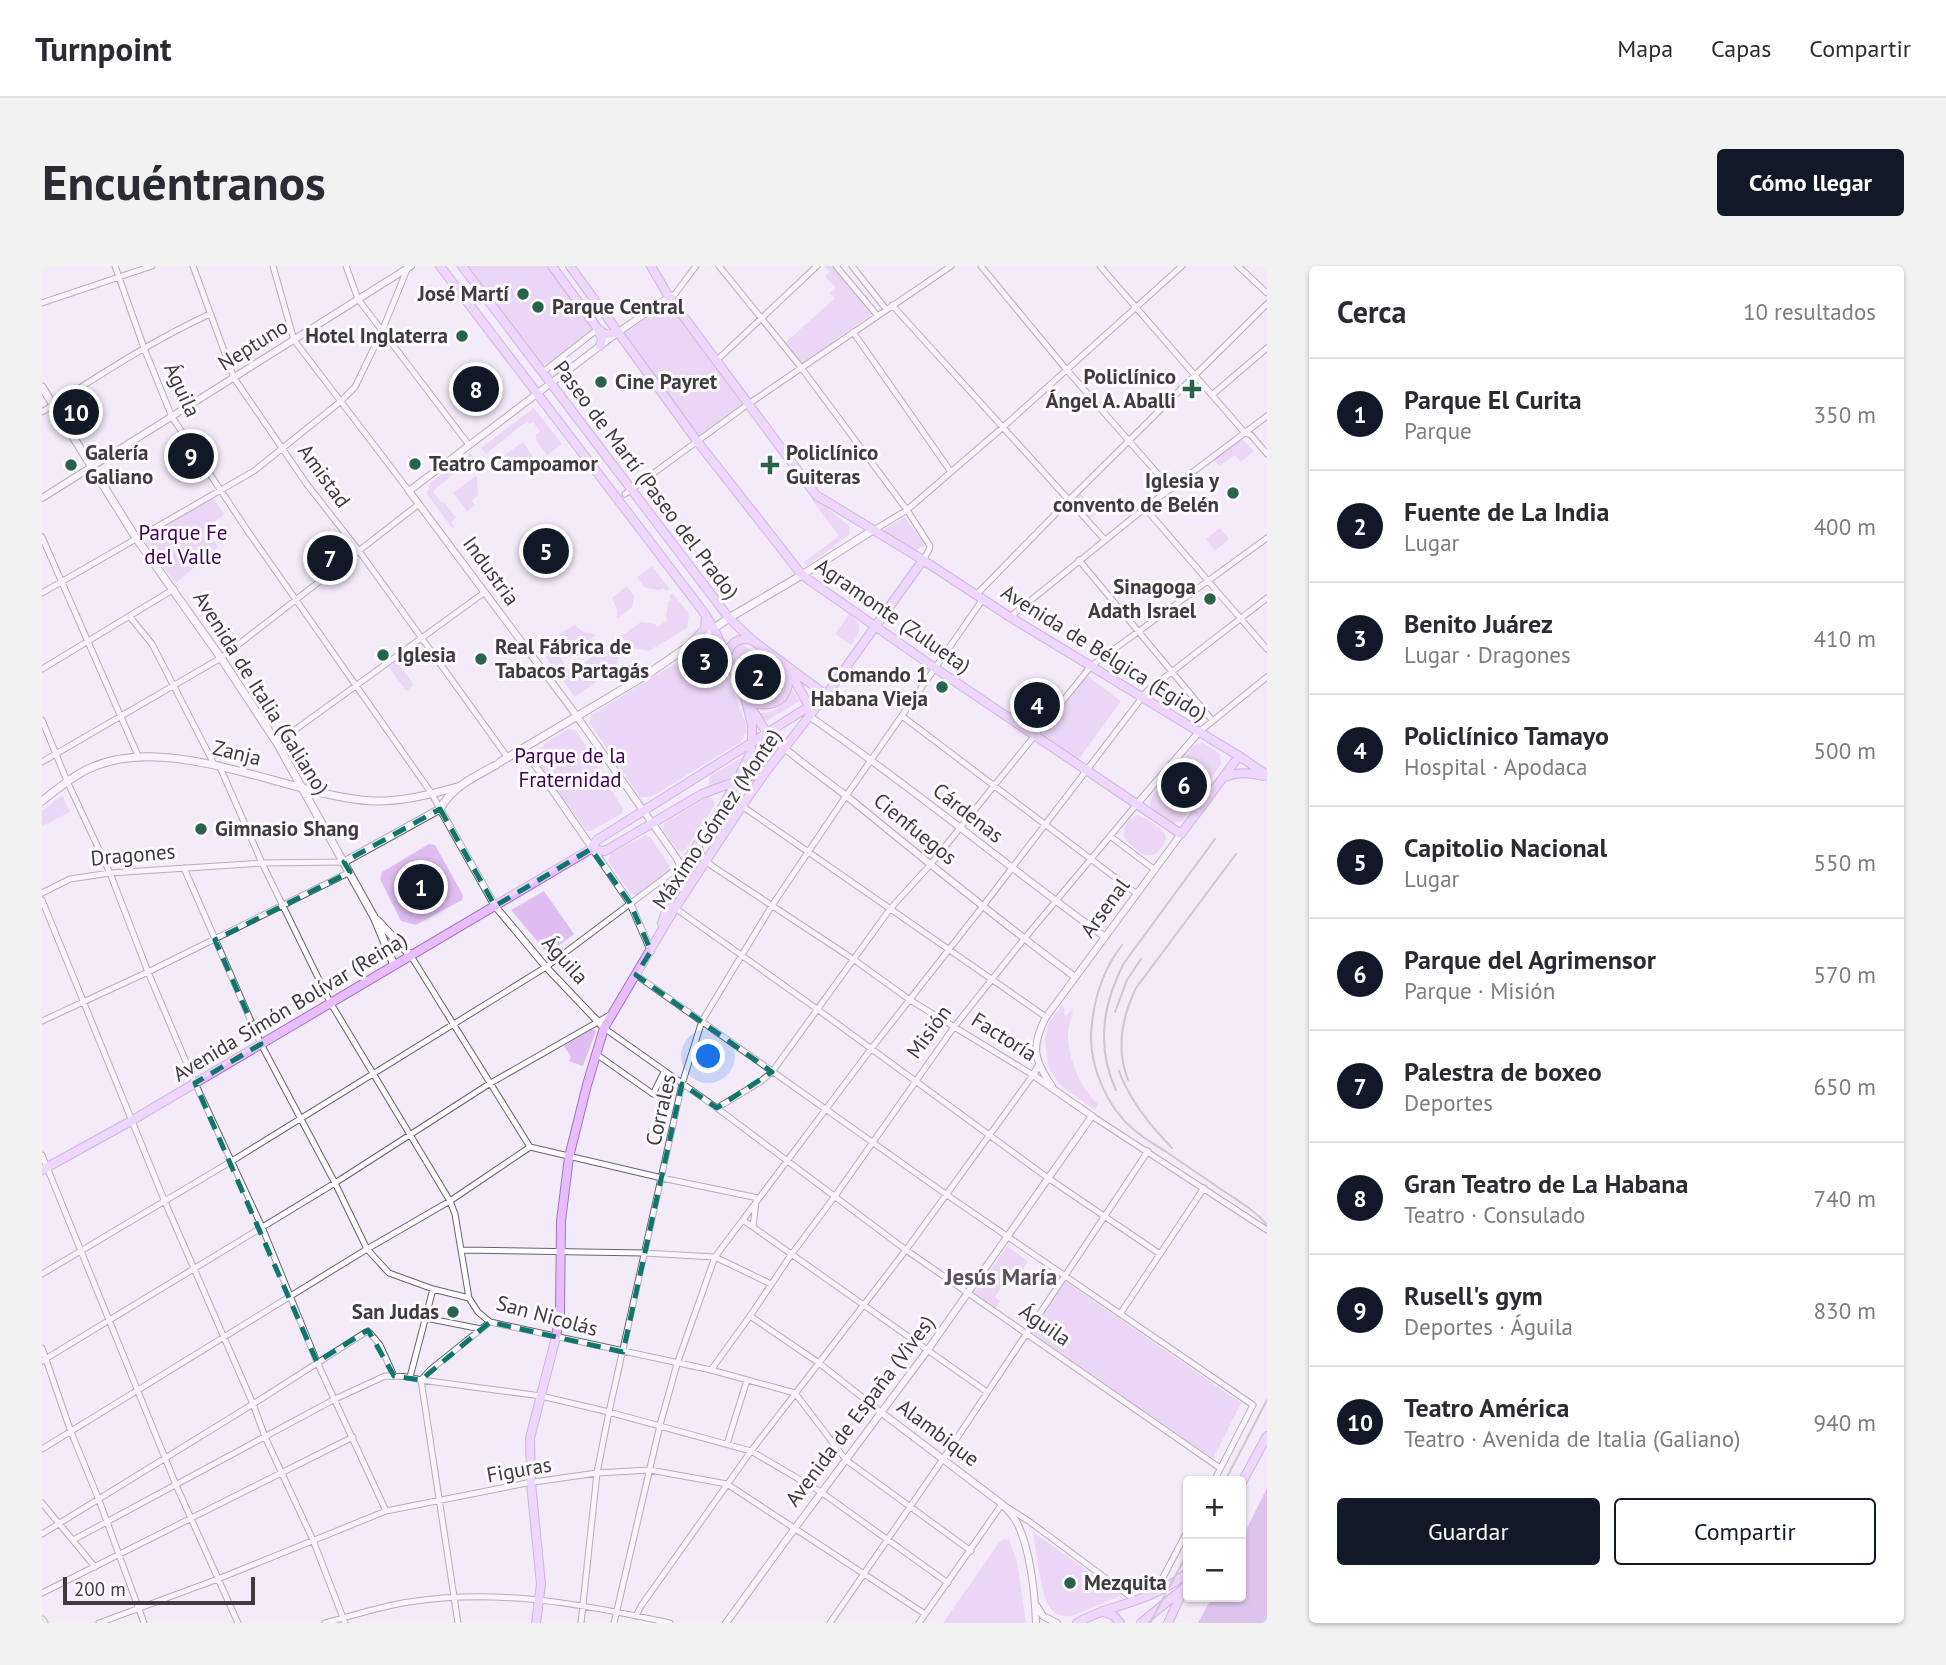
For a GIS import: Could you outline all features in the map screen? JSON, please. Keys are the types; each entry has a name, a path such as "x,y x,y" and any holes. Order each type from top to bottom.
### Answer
{"main road":[{"name":"Paseo de Martí (Paseo del Prado)","path":"440,266 705,614 745,697 752,725 752,742"},
{"name":"Paseo de Martí (Paseo del Prado)","path":"462,266 543,372 555,382 628,489 645,507 729,618 786,666 809,706"},
{"path":"552,266 598,329 602,339 600,346"},
{"name":"Agramonte (Zulueta)","path":"570,266 697,441 802,575 1181,834"},
{"name":"Avenida de Bélgica (Egido)","path":"651,266 668,296 816,495 1010,617 1240,756 1267,776"},
{"path":"492,334 505,323"},
{"path":"598,329 605,334 617,333"},
{"name":"Avenida de Italia (Galiano)","path":"42,387 136,538 174,589 277,743 374,917 394,965"},
{"path":"615,494 620,496 628,489"},
{"path":"632,517 635,506 645,507"},
{"name":"Dragones","path":"344,862 440,809 457,787 578,717 729,618 873,530"},
{"name":"Máximo Gómez (Monte)","path":"536,1623 540,1599 540,1566 531,1483 530,1438 561,1313 562,1206 569,1157 601,1026 610,1016 684,893 742,806 923,560"},
{"path":"687,648 705,629 705,614"},
{"path":"864,618 867,637"},
{"path":"727,659 732,644 741,639 752,640"},
{"path":"687,648 710,647 719,650 727,659"},
{"path":"786,666 826,695"},
{"path":"745,697 755,704 776,702 788,687 786,666"},
{"name":"Máximo Gómez (Monte)","path":"653,947 682,866 721,810 750,754 752,742 826,695"},
{"name":"Cienfuegos","path":"745,697 767,733"},
{"name":"Máximo Gómez (Monte)","path":"809,706 809,716"},
{"name":"Avenida Simón Bolívar (Reina)","path":"45,1169 591,849 597,840 752,742"},
{"name":"Arsenal","path":"1181,834 1240,756"},
{"name":"Zanja","path":"42,801 67,781 97,765 139,758 216,765 303,788 375,801 432,794"},
{"name":"Avenida Simón Bolívar (Reina)","path":"591,849 605,851 702,794 767,770"},
{"path":"1223,779 1230,775 1267,776"},
{"name":"Dragones","path":"432,794 457,787"},
{"path":"702,794 716,796 721,810"},
{"name":"Avenida de Italia (Galiano)","path":"374,917 411,956"},
{"path":"1245,1476 1267,1436"},
{"path":"1076,1622 1101,1611 1136,1601 1175,1583 1183,1576"},
{"path":"1141,1623 1183,1587"},
{"path":"1168,1623 1183,1590"},
{"path":"1101,1611 1114,1616 1120,1623"}],"street":[{"name":"Águila","path":"116,266 144,348 172,417 432,794 495,906 546,967 601,1026 717,1108 906,1250 1220,1468"},
{"path":"42,302 152,266"},
{"name":"Amistad","path":"193,266 234,378 306,483 422,638 501,761"},
{"name":"Industria","path":"273,266 294,340 578,717 682,866"},
{"path":"346,266 358,299 469,445"},
{"path":"409,491 617,333 668,296 675,294 696,266"},
{"path":"719,266 801,367 906,510 930,546 923,560"},
{"path":"716,361 817,266"},
{"path":"836,266 877,315"},
{"path":"628,489 801,367 951,266"},
{"path":"981,266 1129,443 1171,489"},
{"path":"1100,266 1245,433 1251,435 1267,454"},
{"path":"873,530 906,510 951,472 1181,266"},
{"path":"1238,266 1267,293"},
{"path":"42,593 254,471 340,402 355,387 410,267"},
{"name":"Neptuno","path":"42,498 410,267"},
{"path":"845,277 855,267 886,309"},
{"name":"Corrales","path":"581,1623 597,1473 609,1412 682,1084 702,1021 771,907 935,668 980,597 1069,500 1267,304"},
{"path":"892,305 1105,540"},
{"path":"42,412 144,348 210,314"},
{"path":"543,372 598,329"},
{"path":"853,332 951,472"},
{"path":"1212,395 1267,348"},
{"path":"1010,617 1145,508 1267,416"},
{"path":"42,762 221,658 419,504"},
{"path":"1145,508 1267,649"},
{"path":"42,537 139,758"},
{"path":"717,1108 772,1072 890,909 930,865 1091,666 1267,538"},
{"path":"1079,560 1212,720"},
{"path":"42,669 174,589"},
{"path":"277,743 485,592"},
{"path":"614,1623 660,1425 677,1364 715,1256 1147,691 1267,598"},
{"path":"130,617 152,644 175,686 330,1002 450,1201 455,1214 469,1298"},
{"path":"1199,732 1267,677"},
{"name":"Cárdenas","path":"809,716 1105,937"},
{"path":"902,716 1137,894"},
{"path":"42,719 67,781 110,873 195,1083 262,1227 317,1362 386,1511"},
{"name":"Misión","path":"711,1370 954,1027 1055,901 1199,732"},
{"name":"Cienfuegos","path":"767,733 930,865 1076,977"},
{"path":"523,749 630,903 653,947"},
{"path":"742,806 1046,1017"},
{"name":"Arsenal","path":"1039,1065 1035,1043 1046,1017 1181,834"},
{"path":"1110,836 1155,870"},
{"path":"698,842 705,861"},
{"name":"Factoría","path":"705,861 910,1000 1032,1075 1267,1230"},
{"name":"Dragones","path":"42,893 70,879 110,873 262,863 344,862"},
{"path":"42,1274 232,1161 546,967 682,866 684,893"},
{"name":"San Nicolás","path":"184,868 261,1044 367,1249 389,1273 433,1289 469,1298 478,1312 490,1322 711,1370 795,1393"},
{"path":"42,1021 215,940 350,872"},
{"path":"42,900 164,1202 265,1437 313,1540 344,1621"},
{"path":"675,908 1048,1178 1160,1254"},
{"path":"411,956 530,1147 757,1199"},
{"path":"636,975 947,1195 1254,1405 1216,1476"},
{"path":"44,1360 335,1183 489,1084 601,1026"},
{"path":"596,1054 653,1094 664,1072"},
{"path":"636,1616 751,1451 906,1250 1039,1065 1055,1090"},
{"name":"Avenida de España (Vives)","path":"726,1623 969,1293 1092,1116"},
{"path":"42,1450 367,1249 450,1201 530,1147"},
{"path":"830,1623 1148,1152"},
{"path":"42,1155 45,1169 81,1250 176,1485 238,1623"},
{"path":"1120,1314 1205,1188"},
{"path":"753,1227 757,1199"},
{"path":"743,1220 987,1392"},
{"path":"461,1250 715,1256 771,1284"},
{"path":"410,1377 433,1289"},
{"name":"Alambique","path":"750,1316 819,1363 1002,1504 1136,1601"},
{"path":"426,1318 481,1329"},
{"path":"421,1380 490,1322"},
{"path":"42,1534 368,1332 380,1345 394,1376"},
{"path":"42,1348 44,1360 144,1623"},
{"path":"73,1540 335,1399 385,1376 394,1376 541,1396 751,1451 821,1492 948,1583"},
{"path":"421,1380 458,1623"},
{"path":"727,1444 747,1380"},
{"path":"795,1393 846,1460 971,1551"},
{"path":"42,1593 353,1437"},
{"name":"Figuras","path":"99,1623 218,1579 386,1511 531,1483 597,1473 650,1470 727,1484 925,1614"},
{"path":"42,1503 95,1567"},
{"path":"919,1623 1002,1504"},
{"name":"Alambique","path":"1002,1504 1014,1518 1025,1544 1036,1623"},
{"path":"1136,1601 1161,1581 1183,1539"},
{"path":"325,1623 344,1621 406,1602 454,1597 540,1599 670,1623"},
{"path":"1034,1600 1043,1616 1057,1623"}],"highlighted area":[{"path":"440,809 495,906 591,849 630,903 651,951 636,975 772,1072 717,1108 682,1084 623,1352 490,1322 421,1380 394,1376 368,1330 317,1362 195,1083 261,1044 215,940 350,872 344,862"}],"green space":[{"name":"Parque Central","path":"468,266 546,266 593,326 590,333 549,363 543,364"},
{"path":"824,266 832,266 872,314 802,364 785,343 835,298 830,293 836,288 825,276 830,272"},
{"path":"669,301 744,404 697,437 622,335"},
{"path":"534,408 562,444 547,455 536,440 536,434 540,431 533,422 530,424 527,421 486,454 481,448"},
{"path":"1242,439 1254,451 1241,462 1235,455 1219,466 1214,460"},
{"path":"523,442 535,460 522,465 504,455"},
{"path":"470,453 474,458 434,490 456,518 451,522 454,527 452,528 427,494 430,483"},
{"path":"477,475 478,495 472,501 475,505 467,511 453,493"},
{"path":"1079,492 1097,513 1090,519 1072,499"},
{"name":"Parque Fe del Valle","path":"213,498 224,514 206,529 218,547 177,582 146,544 147,537"},
{"path":"815,498 849,526 850,534 807,566 804,562 839,536 812,500"},
{"path":"905,517 925,545 915,551 884,531"},
{"path":"1220,528 1229,539 1215,551 1206,539"},
{"path":"652,566 670,589 665,591 663,588 645,588 637,577"},
{"path":"627,586 634,596 632,607 617,619 612,598"},
{"path":"673,593 689,614 687,628 649,651 627,647 620,637 641,622 655,624 657,627 668,620 668,602 671,600 669,596"},
{"path":"849,614 859,625 857,636 851,645 835,634"},
{"path":"575,625 583,632 596,635 573,652 559,634"},
{"path":"549,641 571,673 610,643 620,652 616,668 575,697 539,648"},
{"path":"738,644 769,663 779,675 780,690 773,698 763,702 748,695 732,654 732,649"},
{"name":"Parque de la Fraternidad","path":"705,649 718,654 720,658 746,724 746,733 741,742 651,797 640,797 589,722 591,715 696,651"},
{"path":"397,661 414,685 406,691 389,667"},
{"path":"1086,675 1121,701 1078,760 1042,735"},
{"path":"791,688 800,701 763,723 758,713 770,712 780,707"},
{"name":"Parque de la Fraternidad","path":"569,729 576,730 623,809 621,814 591,831 587,831 536,762 536,756 542,746"},
{"path":"765,740 776,749 757,771 751,774 748,772"},
{"path":"1202,742 1220,754 1221,764 1182,821 1172,824 1153,811 1150,799 1193,746"},
{"path":"742,757 736,775 708,788 710,776"},
{"path":"62,795 70,812 42,826 42,811"},
{"path":"708,797 714,800 714,807 686,849 677,850 663,830 664,823"},
{"path":"1138,815 1165,835 1165,842 1154,855 1144,855 1129,843 1124,835 1127,822"},
{"name":"Parque de la Fraternidad","path":"646,835 651,838 670,870 638,896 631,894 608,861 610,854"},
{"path":"429,844 435,845 463,895 462,900 416,925 401,921 380,879 382,872"},
{"path":"544,891 574,934 548,954 511,910"},
{"path":"1063,1004 1065,1016 1073,1009 1068,1032 1072,1061 1080,1081 1098,1104 1095,1110 1059,1084 1049,1068 1045,1041 1048,1024"},
{"path":"592,1029 596,1031 583,1066 569,1061 571,1057 564,1046"},
{"path":"1007,1246 1028,1261 1020,1273 1014,1269 995,1297 1000,1301 995,1308 974,1293"},
{"path":"1065,1281 1241,1403 1213,1459 1032,1333"},
{"path":"1033,1532 1122,1595 1072,1616 1055,1613 1048,1605 1043,1591"},
{"path":"1003,1539 1009,1540 1017,1560 1026,1623 943,1623 998,1544"}],"shaded area":[{"path":"1267,1488 1267,1623 1198,1623 1209,1602 1246,1602 1246,1530"}],"railway":[{"path":"1116,1090 1106,1058 1104,1041 1107,1009 1117,978 1124,963 1215,839"},
{"path":"1128,1080 1122,1057 1122,1033 1136,988 1236,854"},
{"path":"1122,945 1104,976 1092,1021 1093,1060 1108,1098 1115,1110 1137,1132 1248,1207 1267,1225"},
{"path":"1115,1012 1127,980 1141,959"},
{"path":"1119,1071 1141,1112 1172,1148"},
{"path":"1228,1476 1267,1400"},
{"path":"1150,1623 1183,1561"}],"place":[{"name":"José Martí","path":"523,294"},
{"name":"Parque Central","path":"538,307"},
{"name":"Hotel Inglaterra","path":"462,336"},
{"name":"Cine Payret","path":"601,382"},
{"name":"Gran Teatro de La Habana","path":"476,389"},
{"name":"Policlínico Ángel A. Aballi","path":"1192,389"},
{"name":"Teatro América","path":"76,412"},
{"name":"Rusell's gym","path":"191,456"},
{"name":"Teatro Campoamor","path":"415,464"},
{"name":"Galería Galiano","path":"71,465"},
{"name":"Policlínico Guiteras","path":"770,465"},
{"name":"Iglesia y convento de Belén","path":"1233,493"},
{"name":"Capitolio Nacional","path":"546,551"},
{"name":"Palestra de boxeo","path":"330,558"},
{"name":"Sinagoga Adath Israel","path":"1210,599"},
{"name":"Iglesia","path":"383,655"},
{"name":"Real Fábrica de Tabacos Partagás","path":"481,659"},
{"name":"Benito Juárez","path":"705,661"},
{"name":"Fuente de La India","path":"758,677"},
{"name":"Comando 1 Habana Vieja","path":"942,687"},
{"name":"Policlínico Tamayo","path":"1037,705"},
{"name":"Parque del Agrimensor","path":"1184,785"},
{"name":"Gimnasio Shang","path":"201,829"},
{"name":"Parque El Curita","path":"421,887"},
{"name":"San Judas","path":"453,1312"},
{"name":"Mezquita","path":"1070,1583"}],"district":[{"name":"Jesús María","path":"1001,1277"}]}
